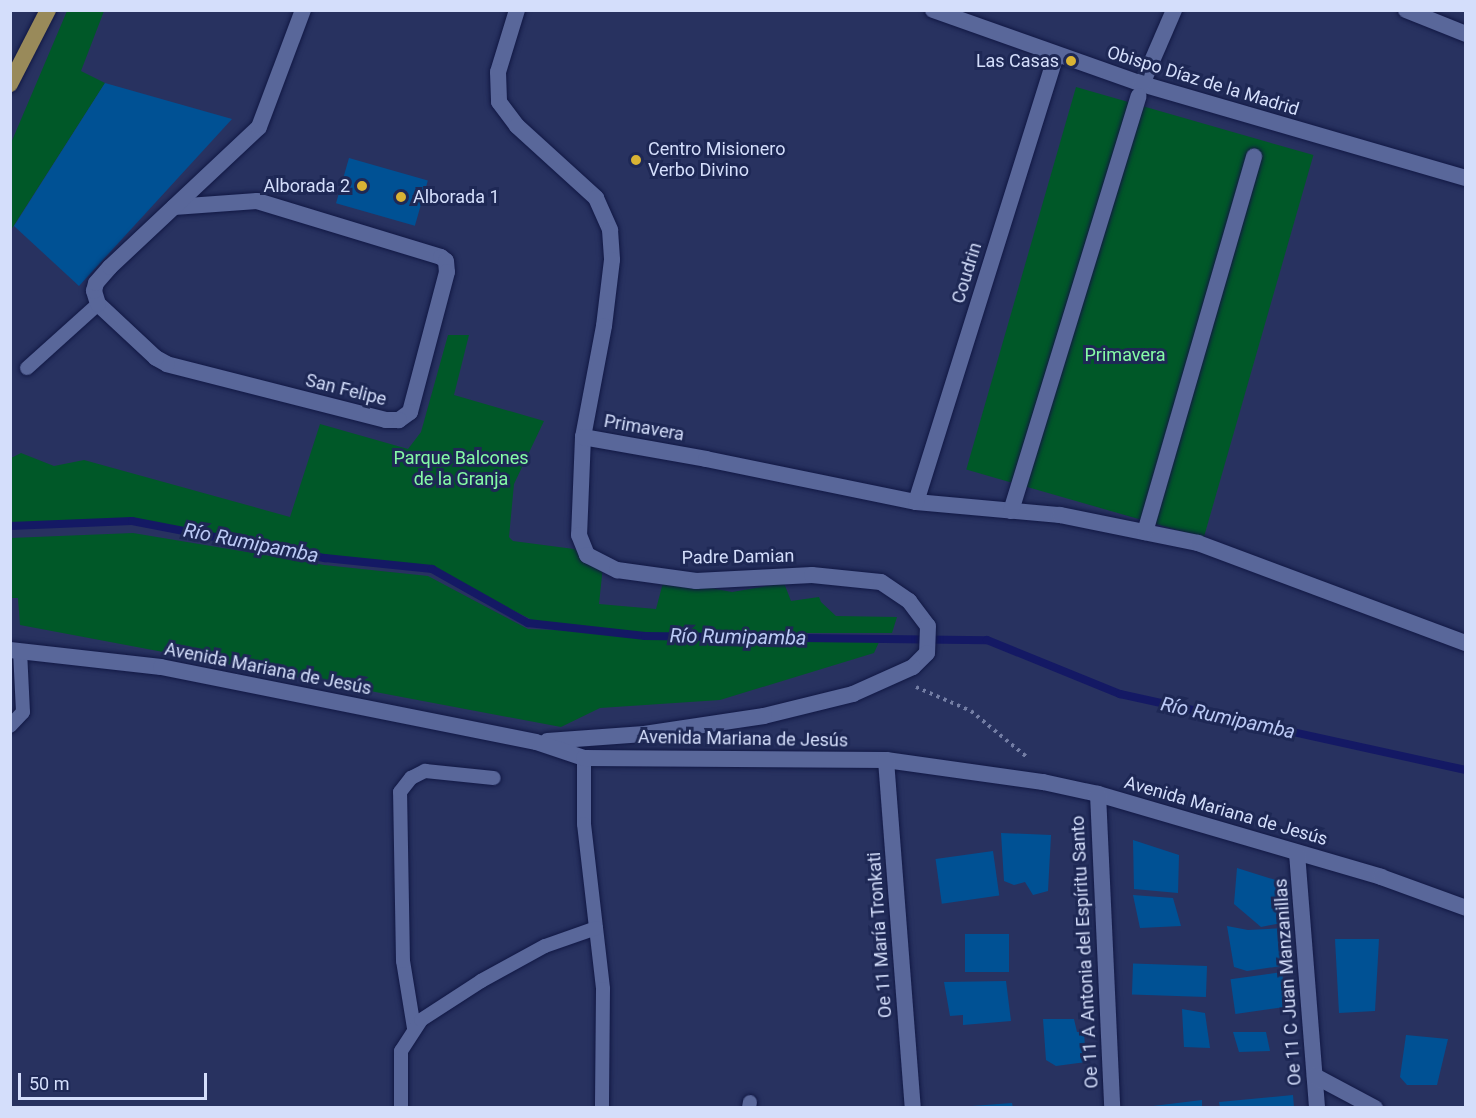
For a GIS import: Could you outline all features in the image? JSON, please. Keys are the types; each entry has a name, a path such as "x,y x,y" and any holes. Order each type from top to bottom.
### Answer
{"main road":[{"path":"10,84 48,10"}],"street":[{"path":"98,304 94,291 96,283 259,127 303,10"},
{"name":"Padre Damian","path":"517,10 498,72 499,102 517,126 596,198 610,230 612,260 604,326 583,437 579,534 587,555 617,570 696,581 812,575 881,582 909,601 928,626 927,653 914,667 853,694 764,716 644,734 536,742"},
{"name":"Obispo Díaz de la Madrid","path":"933,10 1141,90 1466,178"},
{"path":"1011,511 1141,90 1174,10"},
{"path":"1406,10 1466,34"},
{"name":"Coudrin","path":"916,502 1056,56"},
{"path":"1145,532 1254,156"},
{"name":"San Felipe","path":"98,304 156,358 167,364 386,420 399,420 410,412 447,272 446,261 441,257 257,201 174,207"},
{"name":"Primavera","path":"583,437 916,502 1060,515 1198,543 1466,643"},
{"name":"Avenida Mariana de Jesús","path":"15,651 161,667 536,742 584,758 886,760 1043,782 1098,794 1381,877 1466,908"},
{"name":"Oe 11 María Tronkati","path":"886,760 913,1107"},
{"name":"Oe 11 A Antonia del Espíritu Santo","path":"1098,794 1112,1107"},
{"name":"Oe 11 C Juan Manzanillas","path":"1297,853 1317,1107"},
{"path":"1315,1076 1375,1107"}],"lane":[{"path":"27,368 98,304"},
{"path":"10,726 23,712 15,651"},
{"path":"584,758 584,824 603,989 602,1107"},
{"path":"414,1028 403,961 400,792 411,778 425,771 494,778"},
{"path":"400,1107 401,1051 414,1028 429,1013 545,946 596,928"}],"path":[{"path":"898,675 920,690 971,711 1028,758 1038,769 1043,782"}],"green space":[{"path":"67,11 104,11 81,71 105,83 11,230 11,143"},
{"name":"Primavera","path":"1076,87 1313,155 1204,538 966,470"},
{"name":"Parque Balcones de la Granja","path":"448,335 469,335 454,395 544,421 514,484 509,537 513,541 574,549 603,566 599,604 656,609 664,579 732,592 784,583 791,601 819,597 821,602 836,616 897,617 892,633 666,633 879,642 874,653 720,700 600,708 561,727 20,625 18,598 11,598 10,538 133,533 324,565 428,576 528,629 632,633 534,621 432,569 327,558 132,521 11,526 11,458 21,453 54,466 84,460 290,517 320,424 408,449 421,432"}],"building":[{"path":"105,83 232,119 79,286 14,226"},
{"path":"349,158 428,181 415,226 336,203"},
{"path":"1001,833 1051,835 1048,891 1033,895 1025,882 1014,885 1004,881"},
{"path":"1133,840 1179,855 1178,893 1134,889"},
{"path":"993,851 999,896 942,904 936,859"},
{"path":"1237,868 1282,882 1286,922 1261,927 1234,904"},
{"path":"1133,895 1173,898 1181,926 1140,928"},
{"path":"1227,926 1248,930 1287,928 1288,965 1247,971 1234,967"},
{"path":"965,934 1009,934 1009,972 965,972"},
{"path":"1335,939 1379,939 1375,1011 1339,1013"},
{"path":"1133,963 1207,966 1206,997 1132,994"},
{"path":"1282,972 1287,1007 1235,1014 1231,979"},
{"path":"1006,981 1011,1021 963,1025 963,1015 950,1016 944,982"},
{"path":"1182,1009 1205,1013 1210,1048 1184,1047"},
{"path":"1043,1019 1074,1019 1077,1032 1084,1032 1086,1062 1056,1066 1046,1060"},
{"path":"1233,1032 1266,1032 1270,1051 1239,1052"},
{"path":"1406,1035 1448,1039 1437,1085 1407,1085 1400,1077"},
{"path":"1293,1095 1294,1108 1220,1108 1219,1102"},
{"path":"1202,1100 1202,1108 1153,1108 1153,1106"},
{"path":"1012,1103 1013,1108 972,1108 972,1106"}],"waterway":[{"name":"Río Rumipamba","path":"10,526 132,521 325,558 432,569 528,623 645,636 987,640 1120,694 1466,770"}],"place":[{"name":"Las Casas","path":"1071,61"},
{"name":"Centro Misionero Verbo Divino","path":"636,160"},
{"name":"Alborada 2","path":"362,186"},
{"name":"Alborada 1","path":"401,197"}]}
